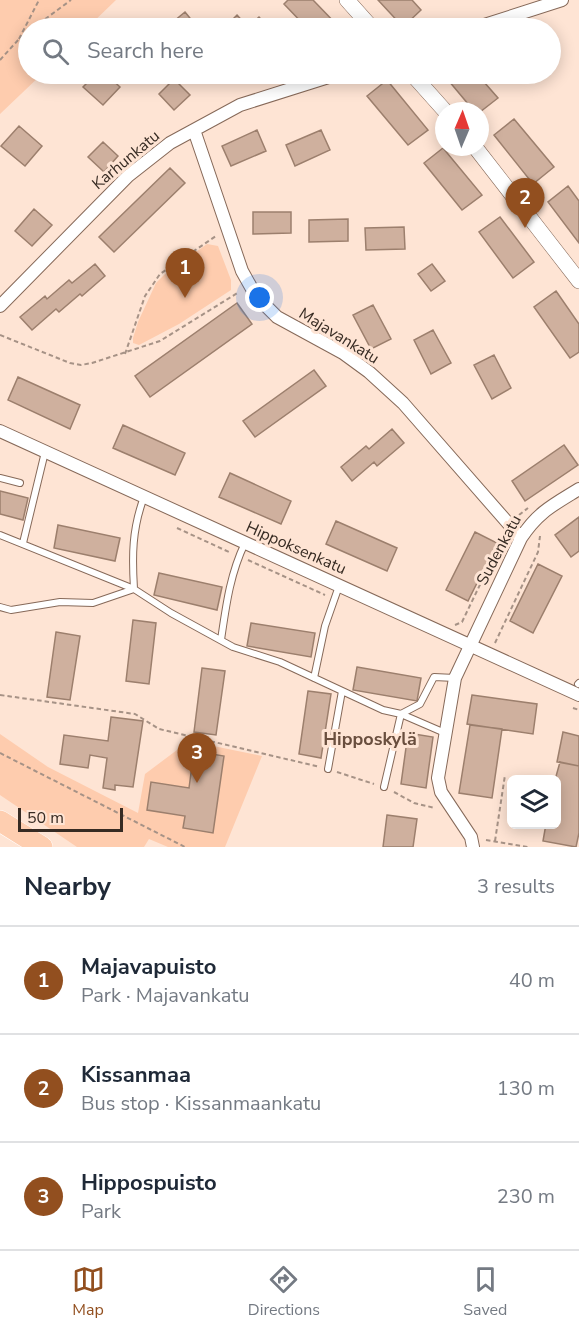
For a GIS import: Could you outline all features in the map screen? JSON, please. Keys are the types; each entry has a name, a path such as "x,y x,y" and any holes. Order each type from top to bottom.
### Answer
{"highway":[{"path":"0,821 42,847"}],"street":[{"path":"347,0 363,18"},
{"path":"507,18 562,0"},
{"name":"Karhunkatu","path":"0,306 128,176 170,143 240,105 307,84"},
{"path":"421,84 437,102"},
{"name":"Majavankatu","path":"194,130 242,271 265,307 277,317 343,353 393,393 521,538"},
{"path":"482,156 579,281"},
{"name":"Hippoksenkatu","path":"0,431 470,645 579,687"},
{"name":"Sudenkatu","path":"473,847 471,837 441,792 438,778 455,678 521,538 533,519 579,489"}],"lane":[{"path":"23,543 45,452"},
{"path":"0,478 20,483"},
{"path":"134,589 132,548 139,510 144,497"},
{"path":"0,535 134,589 171,613 233,646 280,662 383,710 401,714 445,733"},
{"path":"221,640 228,591 238,556 245,543"},
{"path":"314,678 325,626 339,586"},
{"path":"0,608 11,610 60,602 93,603 134,589"},
{"path":"384,788 401,714 420,704 434,677 455,678"},
{"path":"328,769 342,691"}],"path":[{"path":"30,18 39,0"},
{"path":"47,18 72,0"},
{"path":"0,60 18,40"},
{"path":"125,354 145,296 160,274 227,228"},
{"path":"0,335 38,351 81,365 103,361 160,341 249,285"},
{"path":"494,645 538,552 539,537 543,530"},
{"path":"0,695 135,714 159,729 328,769 384,788 414,803 453,812"},
{"path":"0,753 185,847"},
{"path":"505,775 495,841 528,847"}],"shaded area":[{"path":"0,0 116,0 97,18 18,18 18,84 32,84 0,114"},
{"path":"207,244 218,246 231,280 231,290 179,324 139,345 133,343 138,322 156,283"},
{"path":"0,734 48,767 138,813 145,774 189,741 262,756 225,847 168,847 149,839 144,847 77,847 0,795"}],"building":[{"path":"288,0 313,0 330,18 297,18 284,4"},
{"path":"378,0 412,0 421,10 413,18 395,18"},
{"path":"185,12 190,18 178,18"},
{"path":"86,84 117,84 120,87 103,105 83,87"},
{"path":"169,84 179,84 190,95 174,110 159,94"},
{"path":"382,84 390,84 428,130 408,145 367,96"},
{"path":"451,84 486,84 498,98 489,105 489,102 466,102"},
{"path":"514,119 554,167 533,184 494,135"},
{"path":"19,126 42,146 25,166 1,146"},
{"path":"257,130 266,151 231,166 222,146"},
{"path":"321,130 330,150 295,166 286,145"},
{"path":"103,142 118,156 104,172 88,157"},
{"path":"435,154 450,156 482,195 462,210 424,163"},
{"path":"170,168 185,183 114,252 99,237"},
{"path":"568,186 579,201 579,243 548,202"},
{"path":"34,209 52,225 32,246 15,231"},
{"path":"253,212 291,212 291,233 253,234"},
{"path":"500,217 534,262 513,278 479,232"},
{"path":"348,219 348,241 309,242 309,220"},
{"path":"404,227 405,249 366,250 365,228"},
{"path":"95,264 105,276 82,296 80,294 59,312 56,309 32,330 20,317 45,296 47,299 69,280 72,283"},
{"path":"432,264 445,281 431,291 418,274"},
{"path":"556,291 579,324 579,352 570,358 534,307"},
{"path":"237,303 252,324 150,397 135,376"},
{"path":"373,305 391,339 371,349 353,315"},
{"path":"433,330 451,363 431,374 414,340"},
{"path":"494,355 511,388 492,399 474,365"},
{"path":"314,370 326,386 255,437 243,421"},
{"path":"18,377 80,405 70,429 8,400"},
{"path":"123,425 185,453 175,475 113,448"},
{"path":"392,429 404,443 377,466 374,462 352,481 341,467 366,446 369,449"},
{"path":"564,445 578,465 525,501 512,481"},
{"path":"230,473 291,501 281,524 219,497"},
{"path":"0,491 28,498 23,520 0,514"},
{"path":"579,517 579,551 571,557 555,535"},
{"path":"336,521 397,548 387,571 326,544"},
{"path":"58,525 120,538 115,561 54,548"},
{"path":"475,532 497,543 468,601 446,590"},
{"path":"538,564 562,576 533,633 510,621"},
{"path":"159,573 222,587 217,610 154,595"},
{"path":"133,620 156,623 149,684 126,681"},
{"path":"251,623 315,633 311,657 247,646"},
{"path":"56,632 80,636 70,700 47,697"},
{"path":"357,667 421,678 417,701 353,690"},
{"path":"202,668 225,671 216,735 194,732"},
{"path":"308,691 331,694 321,758 299,754"},
{"path":"472,695 537,704 533,734 467,724"},
{"path":"111,717 143,721 133,787 115,785 115,790 103,788 107,758 90,755 88,768 60,764 64,735 108,741"},
{"path":"470,725 502,729 492,798 459,793"},
{"path":"563,732 579,736 579,766 557,762"},
{"path":"408,733 433,737 426,788 401,784"},
{"path":"194,751 224,756 213,833 183,828 185,816 147,810 151,782 189,788"},
{"path":"560,762 579,766 579,833 576,847 543,841 545,829 561,829 561,775 556,775"},
{"path":"387,815 417,819 413,847 383,847"}],"place":[{"name":"Kissanmaa","path":"525,228"},
{"name":"Majavapuisto","path":"185,298"},
{"name":"Hippospuisto","path":"197,783"}],"district":[{"name":"Hipposkylä","path":"370,739"}]}
